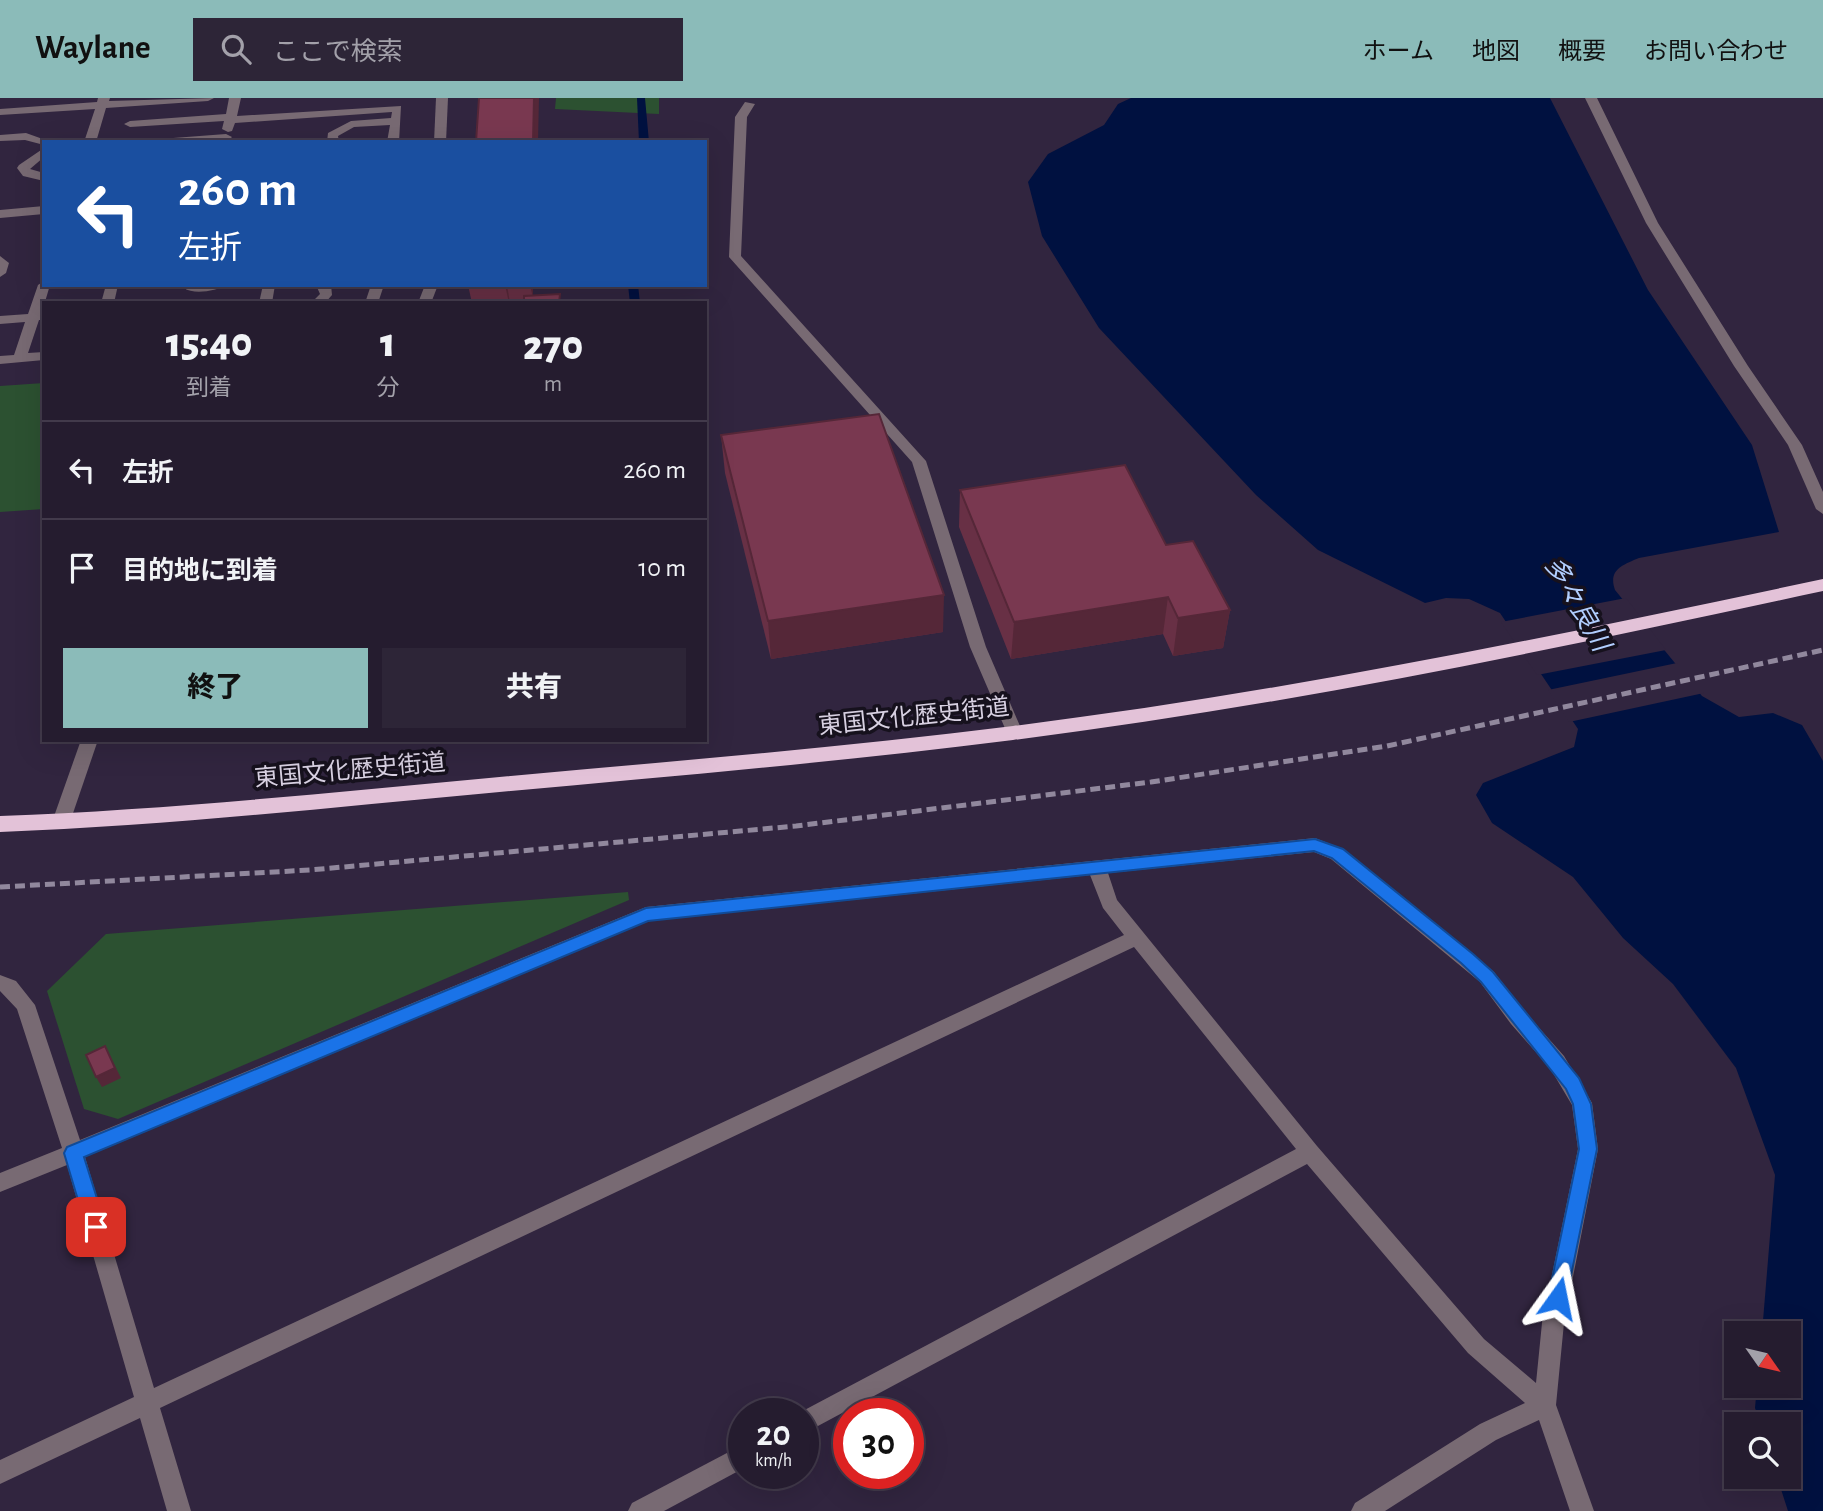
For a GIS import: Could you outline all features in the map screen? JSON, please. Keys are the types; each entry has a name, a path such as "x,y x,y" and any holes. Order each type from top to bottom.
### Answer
{"highway":[{"name":"東国文化歴史街道","path":"0,824 114,820 711,765 1014,733 1300,689 1508,652 1823,584"}],"street":[{"path":"0,112 103,102 208,98"},
{"path":"204,140 226,139 236,98"},
{"path":"440,140 442,98"},
{"path":"1591,98 1652,223 1741,366 1796,444 1823,509"},
{"path":"91,140 103,102"},
{"path":"130,124 397,103 393,140"},
{"path":"750,104 741,117 736,257 919,461 978,647 1014,733"},
{"path":"333,140 332,135 351,124 396,121"},
{"path":"0,138 26,136 42,141"},
{"path":"42,153 23,167 27,173 42,177"},
{"path":"0,214 42,210"},
{"path":"0,260 3,263 0,273"},
{"path":"20,358 38,316 44,287"},
{"path":"319,301 326,295 325,287"},
{"path":"0,320 38,316"},
{"path":"0,360 42,356"},
{"path":"61,822 89,742"},
{"path":"0,1184 646,914 1315,845 1337,854 1487,977 1572,1084 1582,1104 1588,1149 1552,1323 1545,1405 1582,1511"},
{"path":"1097,869 1109,903 1310,1152 1476,1346 1545,1405"},
{"path":"0,1472 1137,937"},
{"path":"0,983 9,986 25,1005 74,1153 179,1511"},
{"path":"819,1414 1310,1152"},
{"path":"1363,1511 1488,1432 1545,1405"},
{"path":"640,1511 728,1464"}],"green space":[{"path":"556,98 659,98 659,114 555,109"},
{"path":"42,383 42,509 0,512 0,386"},
{"path":"628,892 629,900 118,1119 84,1109 47,991 106,934"}],"water":[{"name":"多々良川","path":"1131,98 1550,98 1648,290 1752,445 1779,532 1639,558 1618,569 1613,583 1615,590 1702,696 1739,717 1773,713 1802,725 1823,761 1823,1511 1788,1511 1781,1489 1801,1489 1801,1412 1756,1412 1755,1408 1756,1398 1801,1398 1801,1321 1763,1321 1775,1175 1736,1068 1673,984 1623,938 1573,877 1492,823 1476,795 1483,783 1574,747 1578,729 1500,613 1469,599 1446,598 1425,603 1318,550 1256,495 1099,328 1042,236 1028,182 1048,154 1104,125 1118,104"}],"pier":[{"path":"1626,598 1666,650 1537,675 1501,622"},
{"path":"1677,663 1704,693 1569,722 1548,690"}],"building":[{"path":"479,98 534,98 533,140 476,140"},
{"path":"560,294 559,301 524,301 524,296"},
{"path":"879,414 944,595 768,621 721,435"},
{"path":"1125,465 1166,545 1193,541 1230,610 1178,618 1168,597 1014,622 960,490"},
{"path":"105,1046 115,1068 96,1077 86,1055"}],"waterway":[{"path":"641,98 644,140"},
{"path":"633,287 635,301"}],"railway":[{"path":"0,887 310,870 796,826 1151,782 1387,746 1823,650"}],"route":[{"path":"96,1227 74,1153 646,914 1315,845 1337,854 1467,958 1487,977 1572,1084 1582,1104 1588,1149 1558,1298"}]}
